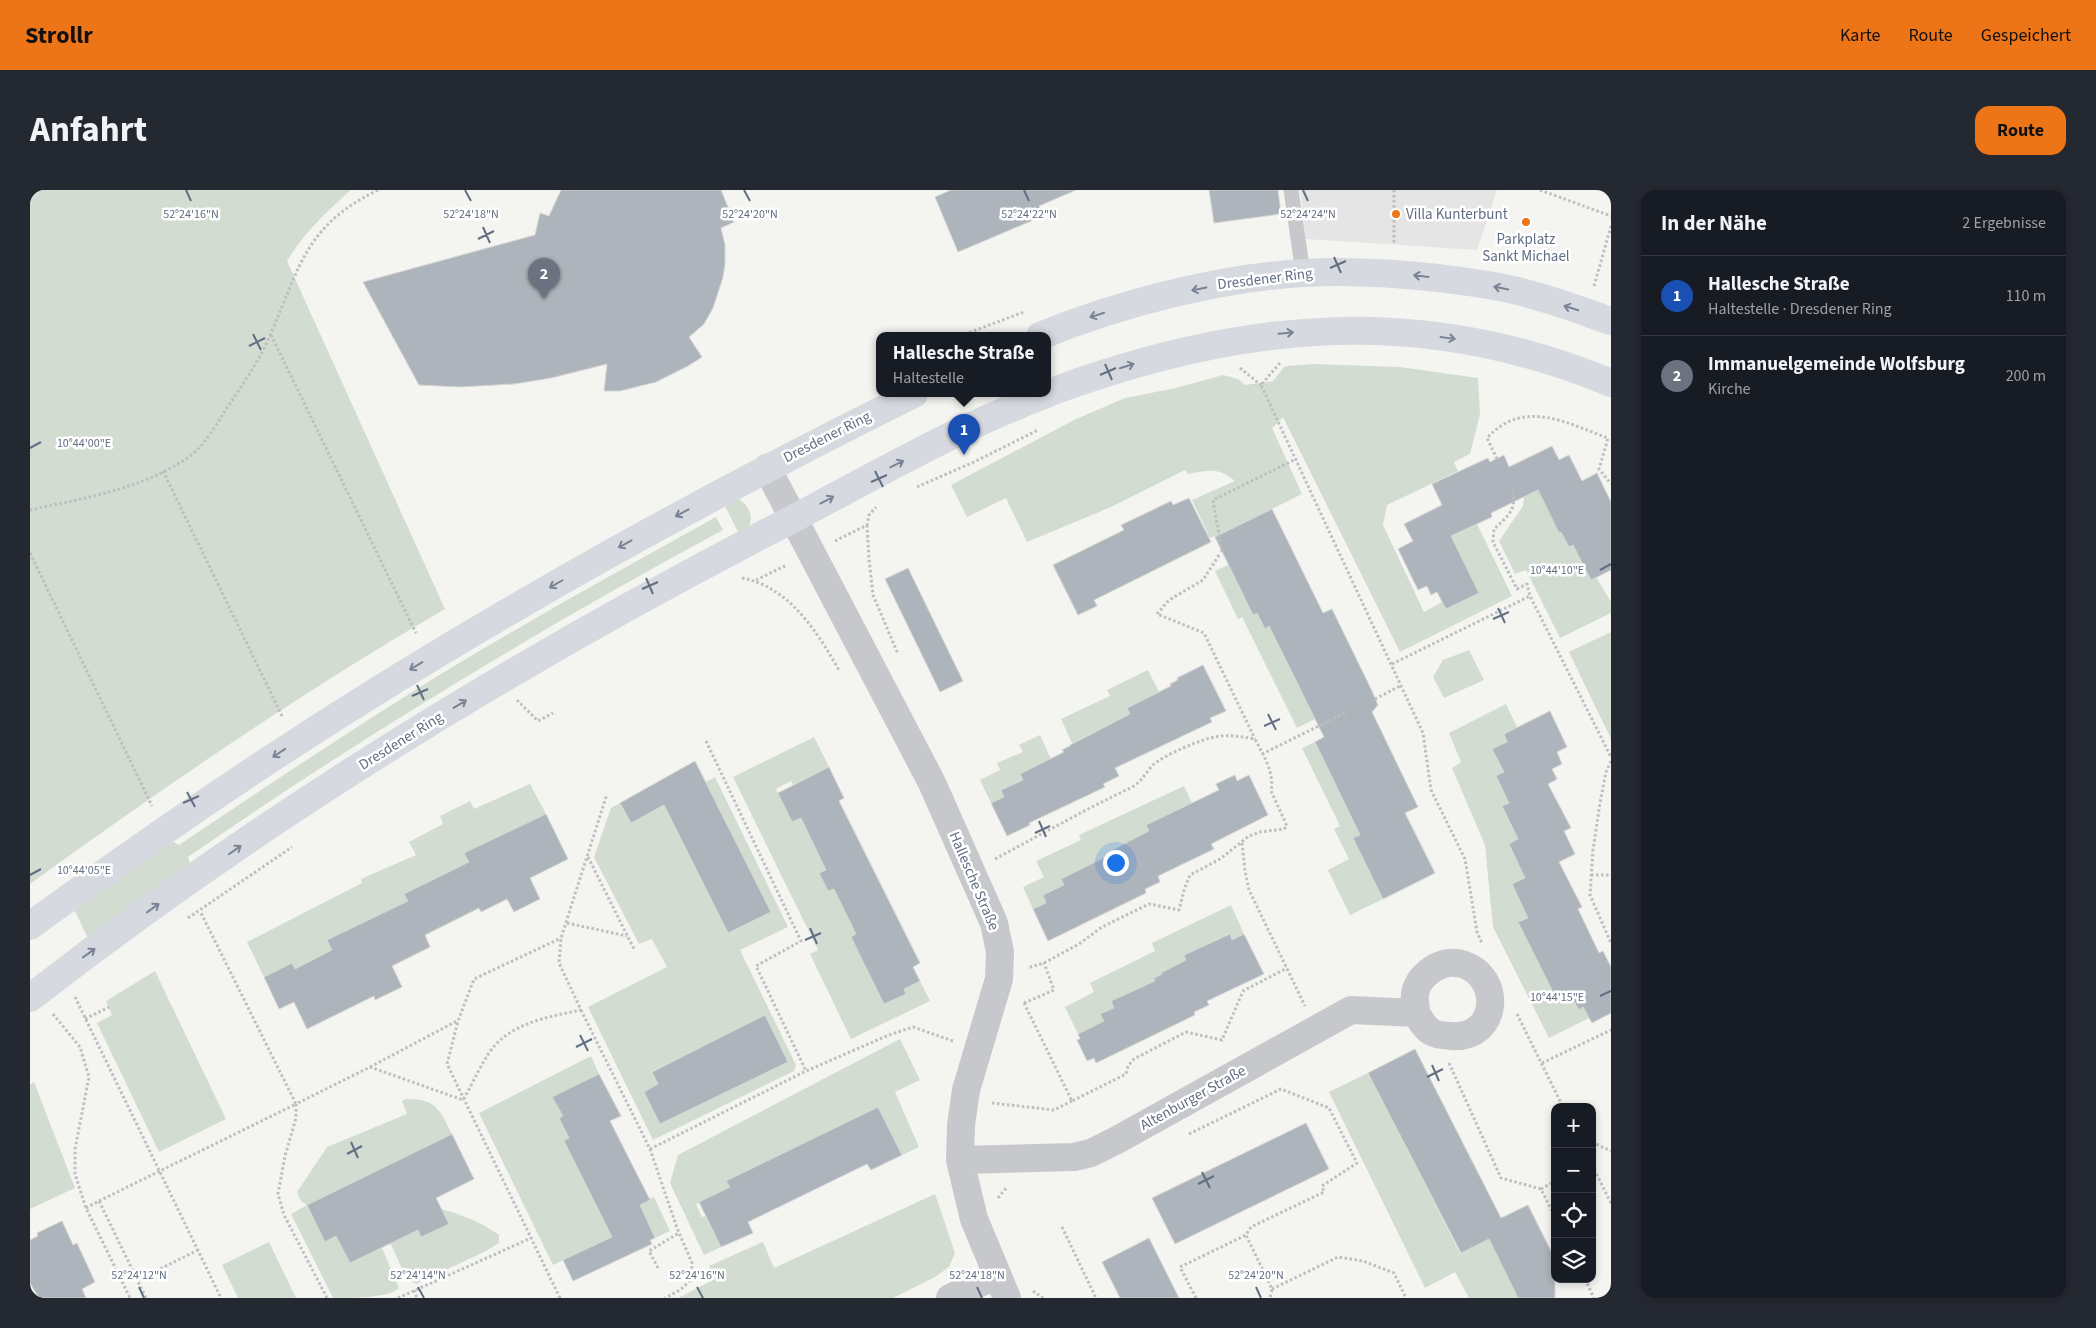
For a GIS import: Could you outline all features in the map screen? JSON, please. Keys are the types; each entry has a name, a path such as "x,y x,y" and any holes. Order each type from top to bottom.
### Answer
{"street":[{"name":"Dresdener Ring","path":"1051,332 1124,306 1169,295 1257,278 1303,273 1371,273 1470,282 1532,294 1611,321"},
{"name":"Dresdener Ring","path":"1051,393 1120,368 1188,349 1243,339 1324,330 1366,331 1447,338 1522,353 1611,383"},
{"name":"Dresdener Ring","path":"30,926 229,786 395,679 598,559 767,468 908,397"},
{"name":"Dresdener Ring","path":"41,1005 64,971 274,823 424,726 622,609 930,447 1040,397"},
{"name":"Dresdener Ring","path":"767,468 793,518"},
{"name":"Hallesche Straße","path":"793,518 932,783 994,923 1000,952 999,980 966,1090 961,1125 960,1160 974,1219 1011,1287"},
{"path":"1445,963 1461,964 1478,972 1490,992 1489,1013 1479,1028 1464,1038 1437,1035 1426,1029 1416,1013 1415,992 1428,972 1445,963"},
{"name":"Altenburger Straße","path":"960,1160 1074,1157 1091,1153 1156,1119 1351,1010 1416,1013"},
{"path":"950,1298 1011,1287"}],"lane":[{"path":"1291,190 1303,273"}],"path":[{"path":"30,510 132,485 192,455 201,445 242,384 271,334 285,295 299,265 317,236 333,218 353,202 378,190"},
{"path":"1394,190 1394,244"},
{"path":"1540,190 1611,216"},
{"path":"1593,287 1611,226"},
{"path":"271,334 416,633"},
{"path":"1261,385 1286,357"},
{"path":"1244,363 1236,364 1261,385 1423,732 1431,790 1465,859 1477,932 1486,950"},
{"path":"1497,459 1487,438 1504,425 1520,416 1538,416 1553,419 1610,439 1599,469 1611,484"},
{"path":"910,490 976,461 1043,427"},
{"path":"1021,968 1044,963 1079,944 1102,927 1149,904 1179,910 1190,875 1220,860 1249,836 1260,832 1284,830 1288,826 1271,791 1269,768 1204,633 1157,614 1169,600 1203,580 1221,553 1213,500 1296,459"},
{"path":"163,471 284,718"},
{"path":"1512,492 1514,505 1511,514 1494,529 1493,542 1517,589 1527,584 1530,596 1611,757"},
{"path":"756,580 867,525 869,515 877,505"},
{"path":"30,553 152,806"},
{"path":"740,578 756,580 777,592 804,618 822,640 843,677"},
{"path":"1392,664 1530,596"},
{"path":"1375,699 1402,685"},
{"path":"509,705 525,695"},
{"path":"516,700 538,721 553,713"},
{"path":"1262,754 1344,713"},
{"path":"990,862 1134,786 1142,781 1154,764 1203,738 1218,735 1255,739"},
{"path":"706,741 801,941 756,966 806,1071"},
{"path":"1611,761 1606,772 1593,850 1590,895 1611,943"},
{"path":"1606,772 1611,773"},
{"path":"607,794 560,938 558,963 650,1149 679,1233 692,1263 692,1279 680,1290 665,1298"},
{"path":"1242,842 1249,890 1318,1028"},
{"path":"184,921 294,846"},
{"path":"587,857 635,951"},
{"path":"1591,875 1611,875"},
{"path":"200,911 296,1104 296,1118 285,1156 278,1194 284,1215 327,1298"},
{"path":"566,923 627,936"},
{"path":"560,938 474,979 458,1021 447,1064 560,1298"},
{"path":"1019,1006 1054,990 1044,963"},
{"path":"984,1102 1054,1110 1126,1074 1128,1066 1134,1059 1186,1032 1222,1040 1243,991 1287,968"},
{"path":"64,971 85,1019 221,1298"},
{"path":"1024,1003 1072,1101"},
{"path":"41,1005 80,1047 89,1077 75,1149 75,1174 86,1208 130,1298"},
{"path":"85,1019 109,1008"},
{"path":"463,1100 488,1054 503,1037 528,1023 581,1010"},
{"path":"1516,1011 1561,1103"},
{"path":"86,1208 370,1067 458,1021"},
{"path":"650,1149 806,1071 889,1035 913,1027 977,1050"},
{"path":"1542,1063 1611,1030"},
{"path":"1437,1035 1501,1178 1541,1188 1551,1183"},
{"path":"370,1067 463,1100"},
{"path":"1186,1136 1281,1089 1329,1108 1357,1163 1322,1186 1324,1192 1250,1228 1246,1235 1180,1267 1196,1298"},
{"path":"1596,1144 1611,1151"},
{"path":"1596,1173 1611,1203"},
{"path":"997,1200 1003,1190 1013,1182"},
{"path":"1541,1188 1551,1209"},
{"path":"100,1201 146,1298"},
{"path":"1062,1227 1096,1298"},
{"path":"658,1268 649,1250 679,1233"},
{"path":"1246,1235 1272,1289 1270,1298"},
{"path":"398,1298 531,1238"},
{"path":"138,1280 198,1250"},
{"path":"1272,1289 1338,1258 1363,1261 1394,1273 1406,1298"},
{"path":"1587,1283 1594,1298"},
{"path":"1011,1287 1043,1298"},
{"path":"414,1290 417,1298"}],"shaded area":[{"path":"30,190 351,190 316,223 287,261 445,609 339,673 234,741 30,884"},
{"name":"Villa Kunterbunt","path":"1300,190 1497,190 1477,250 1306,239"},
{"path":"1314,364 1400,367 1478,378 1480,414 1470,454 1454,462 1458,471 1387,505 1383,525 1424,612 1442,602 1446,609 1479,593 1464,562 1448,538 1477,524 1512,596 1400,652 1283,417 1272,428 1302,494 1210,538 1192,500 1235,481 1224,473 1207,471 1188,474 1185,470 1111,507 1027,542 1006,498 967,517 951,485 1074,420 1125,398 1176,388 1223,375 1238,379 1245,385 1273,381 1284,367"},
{"path":"1538,490 1559,533 1561,532 1569,547 1573,545 1591,579 1596,577 1611,602 1611,613 1560,638 1526,570 1515,574 1499,541 1523,506 1524,497"},
{"path":"739,499 748,508 751,518 745,532 740,536 722,500"},
{"path":"716,517 723,530 586,606 451,686 384,727 188,857 192,872 90,943 72,905 167,838 179,845 436,677 540,615"},
{"path":"1228,565 1253,615 1257,613 1265,629 1269,626 1315,719 1297,728 1242,617 1238,619 1215,571"},
{"path":"1611,632 1611,739 1569,652"},
{"path":"1469,650 1484,680 1444,698 1433,677 1443,660"},
{"path":"1148,670 1159,692 1149,697 1151,703 1140,709 1137,703 1127,708 1130,714 1072,743 1061,719 1110,696 1107,690"},
{"path":"1506,704 1517,727 1504,734 1507,742 1492,749 1504,772 1496,777 1509,803 1502,807 1518,839 1509,844 1525,878 1512,884 1528,918 1519,923 1559,1004 1572,997 1579,1009 1584,1007 1589,1018 1549,1038 1493,927 1485,845 1452,768 1461,762 1449,733"},
{"path":"1040,735 1051,759 1033,775 1030,769 1020,774 1023,780 1001,790 1004,797 991,803 980,780 1000,770 997,763 1023,752 1019,745"},
{"path":"814,737 829,767 793,785 791,781 776,789 792,822 801,818 826,870 820,873 828,891 834,889 856,934 851,937 884,1004 906,994 904,989 920,981 930,1001 851,1039 810,954 818,950 733,777"},
{"path":"1315,742 1360,835 1353,838 1383,899 1350,915 1328,870 1349,859 1334,829 1340,826 1302,748"},
{"path":"715,777 788,927 740,950 796,1065 794,1071 653,1140 588,1007 667,967 652,939 639,944 594,857 611,808 620,803 631,823","holes":["718,806 771,912 728,933 675,828","765,1016 788,1062 660,1124 644,1092 658,1084 652,1071 671,1062 677,1075"]},
{"path":"530,784 546,814 465,854 469,862 404,894 408,901 328,940 332,950 295,969 292,963 264,977 247,942 362,883 361,879 416,855 409,842 443,824 440,816 470,801 474,809"},
{"path":"1184,786 1192,803 1146,825 1149,831 1105,855 1109,864 1043,895 1046,903 1033,909 1023,887 1044,877 1036,861 1081,840 1079,835"},
{"path":"1231,905 1244,934 1232,940 1229,934 1184,955 1186,960 1161,973 1158,986 1145,992 1142,987 1111,1001 1114,1008 1100,1014 1104,1021 1078,1034 1065,1007 1094,992 1090,983 1155,951 1152,943"},
{"path":"155,971 226,1119 159,1152 97,1023 112,1015 106,1001"},
{"path":"900,1039 920,1080 895,1092 919,1147 902,1155 878,1107 727,1181 730,1187 696,1204 702,1217 705,1216 721,1247 704,1255 670,1183 678,1155"},
{"path":"591,1056 599,1074 553,1097 563,1116 569,1138 564,1141 604,1222 654,1197 670,1231 655,1238 644,1215 628,1229 553,1265 479,1113"},
{"path":"1368,1073 1460,1253 1489,1239 1518,1298 1469,1298 1455,1272 1425,1288 1329,1092"},
{"path":"34,1082 75,1188 30,1209 30,1085"},
{"path":"406,1099 416,1099 431,1103 444,1118 452,1134 307,1205 301,1201 297,1192 327,1147 407,1114 402,1101"},
{"path":"935,1194 955,1253 949,1267 935,1277 893,1298 678,1298 715,1279 709,1266 763,1242 774,1268"},
{"path":"307,1205 325,1242 336,1236 350,1263 382,1248 399,1288 379,1296 333,1298 291,1214"},
{"path":"441,1209 464,1216 485,1226 499,1235 499,1243 416,1284 407,1279 387,1236 414,1222 421,1237 448,1224"},
{"path":"269,1242 296,1298 238,1298 222,1265"}],"building":[{"path":"561,190 721,190 734,222 721,228 725,245 725,264 713,308 704,324 689,337 702,357 656,382 620,391 604,391 607,364 551,378 514,384 460,387 419,385 363,282 535,235 540,213 549,216"},
{"path":"951,190 1076,190 1039,206 1043,216 958,252 935,197"},
{"path":"1209,190 1278,190 1281,214 1214,223"},
{"path":"1552,446 1559,460 1569,455 1582,481 1597,473 1611,502 1611,570 1591,580 1573,545 1569,547 1561,532 1559,533 1538,490 1491,513 1492,517 1451,536 1479,593 1446,609 1437,592 1431,595 1427,586 1418,590 1398,549 1413,541 1404,524 1442,505 1432,484 1488,458 1490,462 1504,455 1509,467"},
{"path":"1189,498 1211,542 1094,600 1097,606 1078,615 1053,565 1124,530 1121,525 1171,501 1173,505"},
{"path":"1272,509 1323,613 1332,609 1378,705 1372,712 1418,807 1405,813 1435,873 1383,899 1353,838 1360,835 1315,742 1324,737 1269,626 1265,629 1257,613 1253,615 1215,537"},
{"path":"908,568 963,681 940,692 885,579"},
{"path":"1203,665 1226,711 1210,718 1212,722 1115,768 1119,776 1103,784 1105,787 1029,823 1030,825 1007,836 991,803 1004,797 1001,790 1023,780 1020,774 1064,752 1062,750 1070,745 1130,714 1127,708 1171,686 1170,684 1178,680 1177,678"},
{"path":"1550,711 1567,747 1557,752 1562,764 1552,769 1557,779 1548,784 1571,828 1564,831 1575,854 1559,862 1582,907 1578,909 1599,953 1603,951 1611,967 1611,1013 1592,1023 1583,1007 1579,1010 1572,997 1559,1004 1518,922 1528,918 1512,884 1525,878 1509,844 1518,839 1502,806 1509,803 1496,776 1504,772 1492,749 1507,742 1504,734"},
{"path":"695,761 771,912 728,933 664,805 631,823 620,803"},
{"path":"829,767 844,798 839,801 920,963 913,967 920,981 904,989 906,994 884,1004 851,937 856,934 834,889 828,891 819,873 826,870 801,818 792,822 778,793"},
{"path":"1235,775 1237,781 1249,775 1268,815 1211,844 1214,849 1158,876 1160,882 1145,889 1146,893 1048,941 1033,909 1046,903 1043,895 1064,885 1061,879 1105,857 1112,850 1149,831 1146,825 1219,790 1216,784"},
{"path":"546,814 568,859 530,878 540,899 514,912 507,899 481,912 479,908 425,935 430,947 392,966 402,987 375,1000 374,996 307,1029 294,1002 279,1009 264,977 292,963 295,969 332,950 327,940 408,901 404,894 469,862 464,853"},
{"path":"1230,934 1232,940 1244,934 1264,974 1207,1001 1209,1005 1194,1012 1195,1015 1096,1063 1094,1058 1087,1061 1077,1040 1080,1039 1078,1034 1104,1021 1100,1014 1114,1008 1111,1001 1155,981 1154,978 1161,973 1186,960 1184,955"},
{"path":"765,1015 788,1062 660,1124 644,1092 658,1084 652,1072"},
{"path":"1415,1049 1501,1218 1528,1205 1551,1251 1551,1283 1555,1283 1555,1298 1518,1298 1489,1239 1461,1253 1368,1073"},
{"path":"599,1074 621,1116 610,1121 650,1200 640,1205 655,1238 650,1240 652,1244 573,1281 563,1260 612,1237 564,1141 569,1138 559,1118 563,1116 552,1097"},
{"path":"878,1107 902,1155 871,1170 867,1164 748,1222 753,1233 721,1247 699,1202 730,1187 726,1181"},
{"path":"1306,1123 1329,1169 1175,1244 1152,1198"},
{"path":"452,1134 474,1179 436,1198 449,1224 421,1237 418,1230 350,1263 336,1236 325,1242 307,1205"},
{"path":"62,1221 73,1245 77,1243 95,1282 82,1289 86,1298 39,1298 30,1283 30,1240 38,1236 37,1233"},
{"path":"1149,1238 1179,1298 1120,1298 1102,1262"}],"place":[{"name":"Villa Kunterbunt","path":"1396,214"},
{"name":"Parkplatz Sankt Michael","path":"1526,222"},
{"name":"Immanuelgemeinde Wolfsburg","path":"544,299"},
{"name":"Hallesche Straße","path":"964,455"}]}
